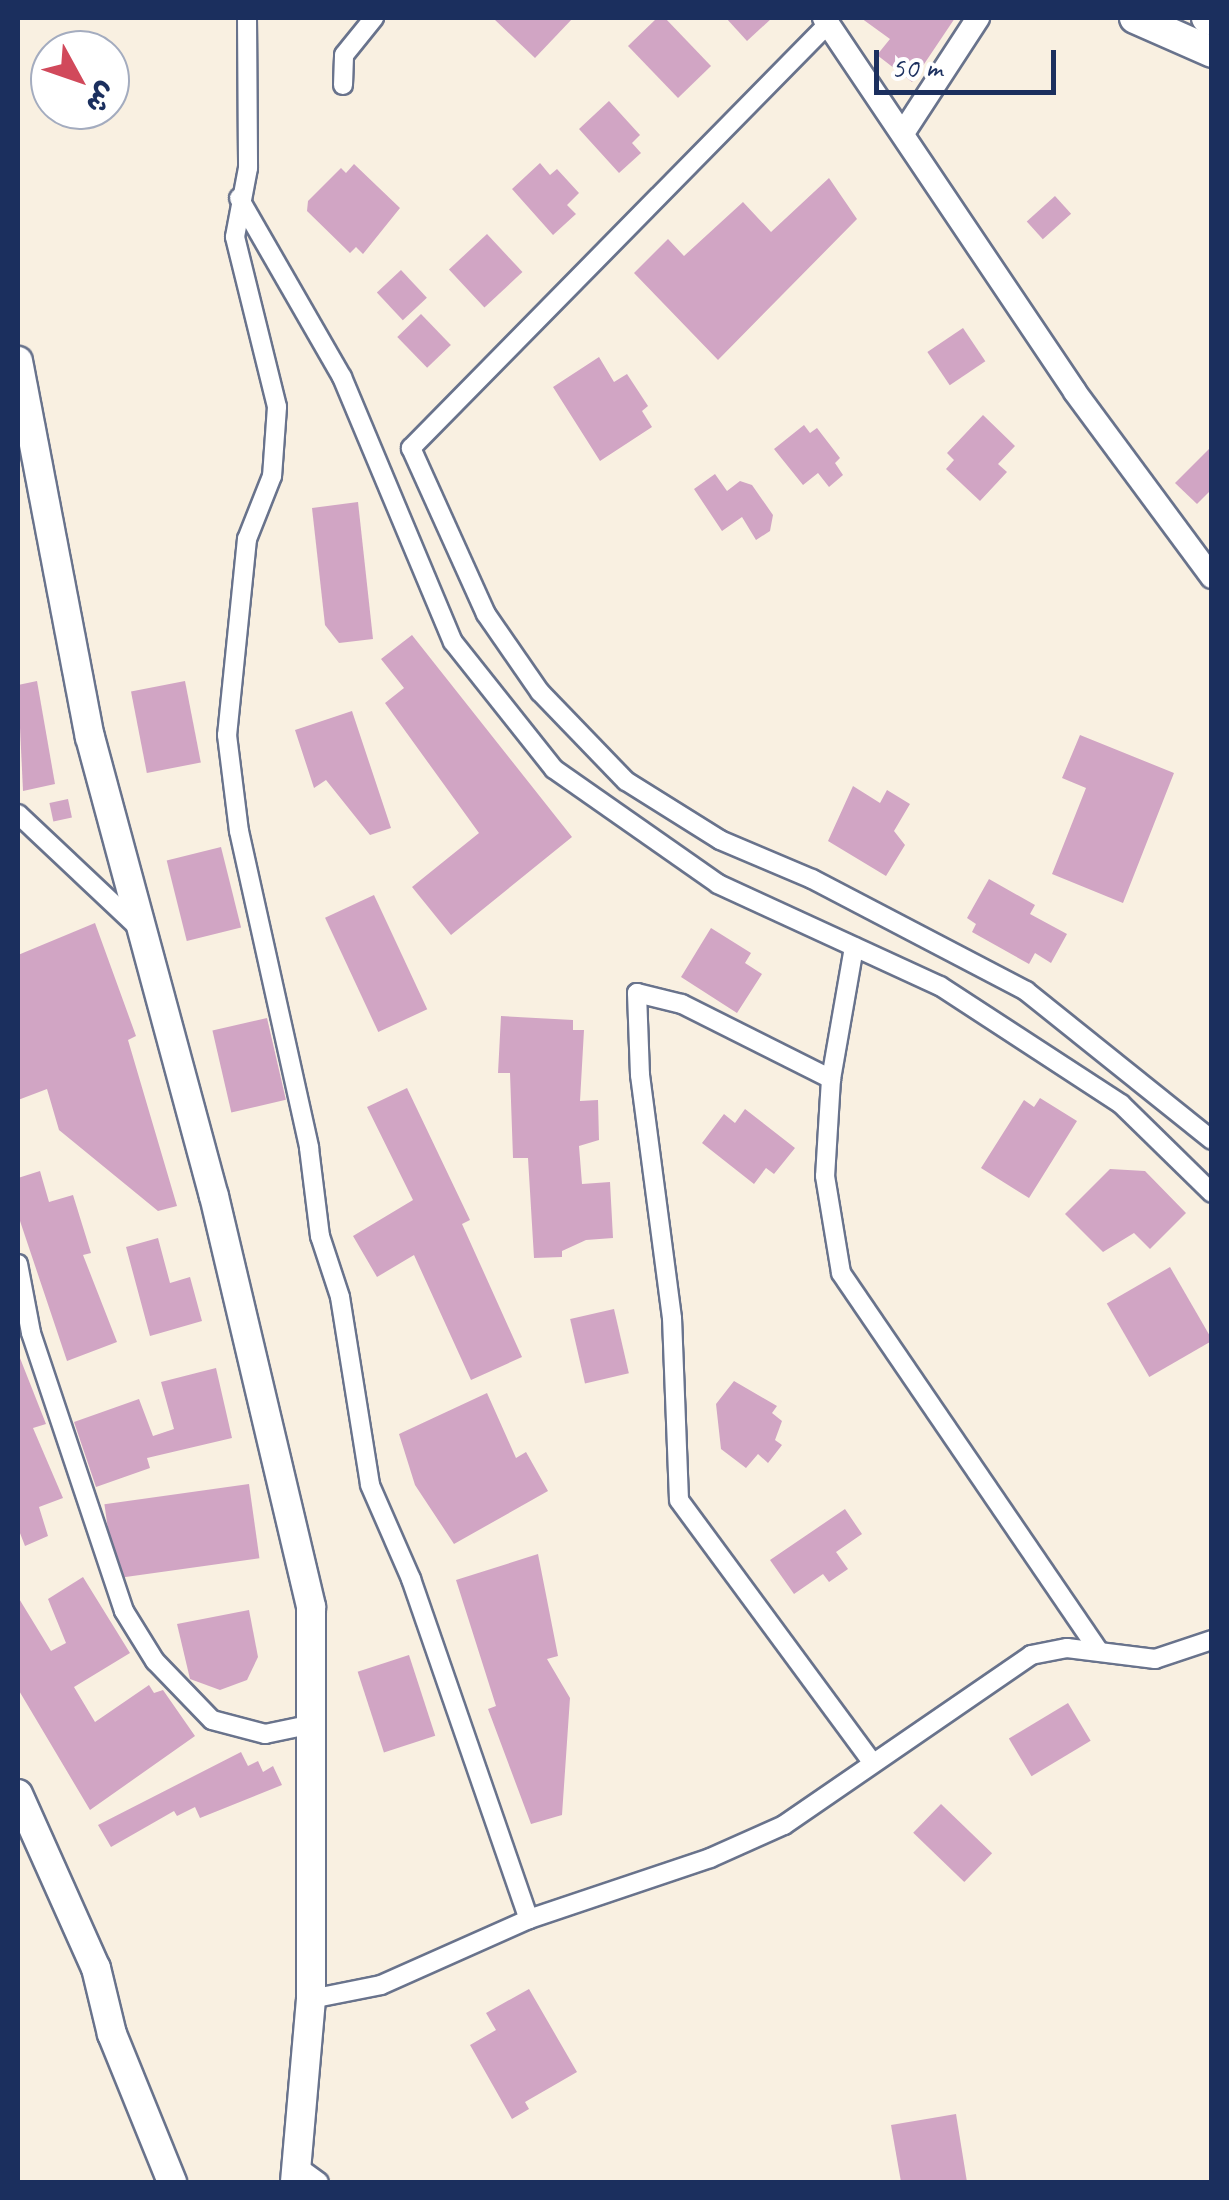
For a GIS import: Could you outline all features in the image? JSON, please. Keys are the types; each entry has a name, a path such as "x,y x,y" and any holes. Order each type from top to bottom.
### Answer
{"main road":[{"path":"1136,18 1212,52"},
{"path":"18,361 90,737 214,1196 310,1606 311,1999 304,2177"},
{"path":"18,1794 96,1968 112,2034 172,2182"}],"street":[{"path":"247,18 248,168 235,237 277,407 272,476 248,539 227,735 238,831 308,1148 320,1236 340,1297 370,1485 411,1578 530,1919"},
{"path":"343,85 344,55 374,18"},
{"path":"905,130 978,18"},
{"path":"1212,577 1075,392 905,130 826,21 411,448 486,614 540,692 626,781 720,840 812,879 1026,990 1212,1140"},
{"path":"240,198 342,377 452,642 543,755 718,884 940,986 1121,1104 1212,1192"},
{"path":"18,814 138,926"},
{"path":"854,948 831,1079 825,1176 841,1273 1098,1650"},
{"path":"831,1079 682,1004 637,993 640,1076 672,1318 679,1500 872,1762"},
{"path":"18,1264 32,1333 124,1611 156,1661 212,1720 265,1734 308,1725"},
{"path":"311,1999 380,1986 530,1919 710,1858 784,1825 824,1803 872,1762 971,1701 1031,1654 1098,1650 1155,1659 1212,1640"}],"building":[{"path":"493,18 573,18 535,58"},
{"path":"657,18 665,18 711,66 678,98 628,46"},
{"path":"726,18 772,18 747,41"},
{"path":"861,18 955,18 912,82 877,55 890,39"},
{"path":"609,101 640,135 632,143 641,153 619,173 579,129"},
{"path":"540,163 550,175 557,169 579,193 567,205 576,214 553,235 512,189"},
{"path":"354,164 400,208 363,254 356,247 350,253 307,211 308,201 341,168 346,173"},
{"path":"829,178 857,219 718,360 634,273 668,239 684,256 743,202 771,232"},
{"path":"1055,196 1071,214 1043,239 1027,221"},
{"path":"487,234 522,272 484,307 449,269"},
{"path":"401,270 427,298 403,320 377,293"},
{"path":"421,314 451,345 427,368 397,337"},
{"path":"963,328 985,361 950,385 927,352"},
{"path":"599,357 614,382 627,374 648,406 642,411 652,427 600,461 553,387"},
{"path":"983,415 1015,446 998,464 1007,472 980,501 946,469 954,460 947,453"},
{"path":"804,425 810,433 817,428 840,458 835,463 843,475 829,487 818,473 803,485 774,449"},
{"path":"1212,446 1212,489 1197,504 1175,483"},
{"path":"715,474 727,491 740,481 752,485 773,515 770,531 756,540 742,517 722,531 694,489"},
{"path":"358,502 373,639 339,643 325,625 312,508"},
{"path":"412,635 572,837 451,935 412,887 479,833 385,703 404,688 381,659"},
{"path":"37,681 55,784 23,791 18,685"},
{"path":"185,681 201,762 147,773 131,691"},
{"path":"352,711 391,828 370,835 326,780 314,788 295,730"},
{"path":"1080,735 1174,773 1123,903 1052,874 1086,788 1062,778"},
{"path":"853,786 880,803 887,790 910,804 894,831 905,845 886,876 828,841"},
{"path":"68,799 72,818 53,822 49,803"},
{"path":"221,847 241,928 187,941 167,861"},
{"path":"989,879 1035,905 1030,914 1067,934 1051,963 1035,953 1029,964 972,932 976,924 967,918"},
{"path":"374,895 427,1009 378,1032 325,918"},
{"path":"95,923 136,1036 128,1040 177,1206 158,1211 59,1130 47,1089 18,1100 18,955"},
{"path":"711,928 751,953 745,963 762,974 737,1013 681,977"},
{"path":"501,1016 573,1020 573,1030 584,1030 580,1101 598,1100 599,1140 579,1146 582,1184 610,1182 613,1238 586,1240 562,1251 562,1257 534,1258 528,1158 513,1158 510,1073 498,1073"},
{"path":"267,1018 286,1100 231,1112 212,1031"},
{"path":"407,1088 470,1220 462,1224 522,1357 471,1380 414,1255 377,1277 353,1236 413,1200 367,1107"},
{"path":"1040,1098 1077,1121 1029,1198 981,1168 1024,1100 1034,1107"},
{"path":"745,1109 795,1148 774,1174 766,1168 754,1184 702,1143 724,1114 735,1123"},
{"path":"1110,1169 1145,1171 1186,1213 1150,1249 1134,1233 1103,1252 1065,1214"},
{"path":"40,1171 49,1202 73,1195 91,1253 83,1255 117,1342 67,1361 18,1215 18,1178"},
{"path":"158,1238 170,1283 190,1277 202,1321 150,1336 126,1247"},
{"path":"1170,1267 1212,1341 1149,1377 1107,1304"},
{"path":"614,1309 629,1373 585,1383 570,1319"},
{"path":"18,1353 46,1424 33,1428 63,1498 39,1507 48,1536 25,1546 18,1528"},
{"path":"216,1368 232,1438 147,1458 150,1468 96,1487 74,1422 139,1399 153,1436 174,1429 161,1382"},
{"path":"734,1381 777,1406 772,1413 782,1421 775,1440 782,1445 768,1463 758,1454 746,1468 721,1449 716,1404"},
{"path":"487,1393 516,1458 526,1452 548,1491 454,1544 415,1485 399,1434"},
{"path":"249,1484 259,1558 115,1579 104,1504"},
{"path":"845,1509 862,1534 836,1552 848,1569 829,1582 823,1574 794,1594 770,1560"},
{"path":"538,1554 558,1656 547,1659 570,1698 562,1815 531,1824 488,1709 496,1706 456,1580"},
{"path":"83,1577 130,1653 74,1687 95,1722 149,1685 154,1693 163,1690 195,1736 90,1810 18,1689 18,1597 51,1651 66,1643 48,1599"},
{"path":"249,1610 258,1657 247,1680 220,1690 190,1679 177,1624"},
{"path":"409,1655 435,1736 384,1753 358,1672"},
{"path":"1068,1703 1091,1741 1032,1776 1009,1739"},
{"path":"241,1752 248,1766 258,1761 263,1772 273,1766 282,1785 200,1818 195,1807 177,1816 174,1811 111,1847 98,1825"},
{"path":"941,1804 992,1853 964,1882 913,1833"},
{"path":"529,1989 577,2072 525,2102 529,2109 512,2119 470,2045 496,2030 486,2013"},
{"path":"956,2114 967,2182 901,2182 891,2125"}]}
